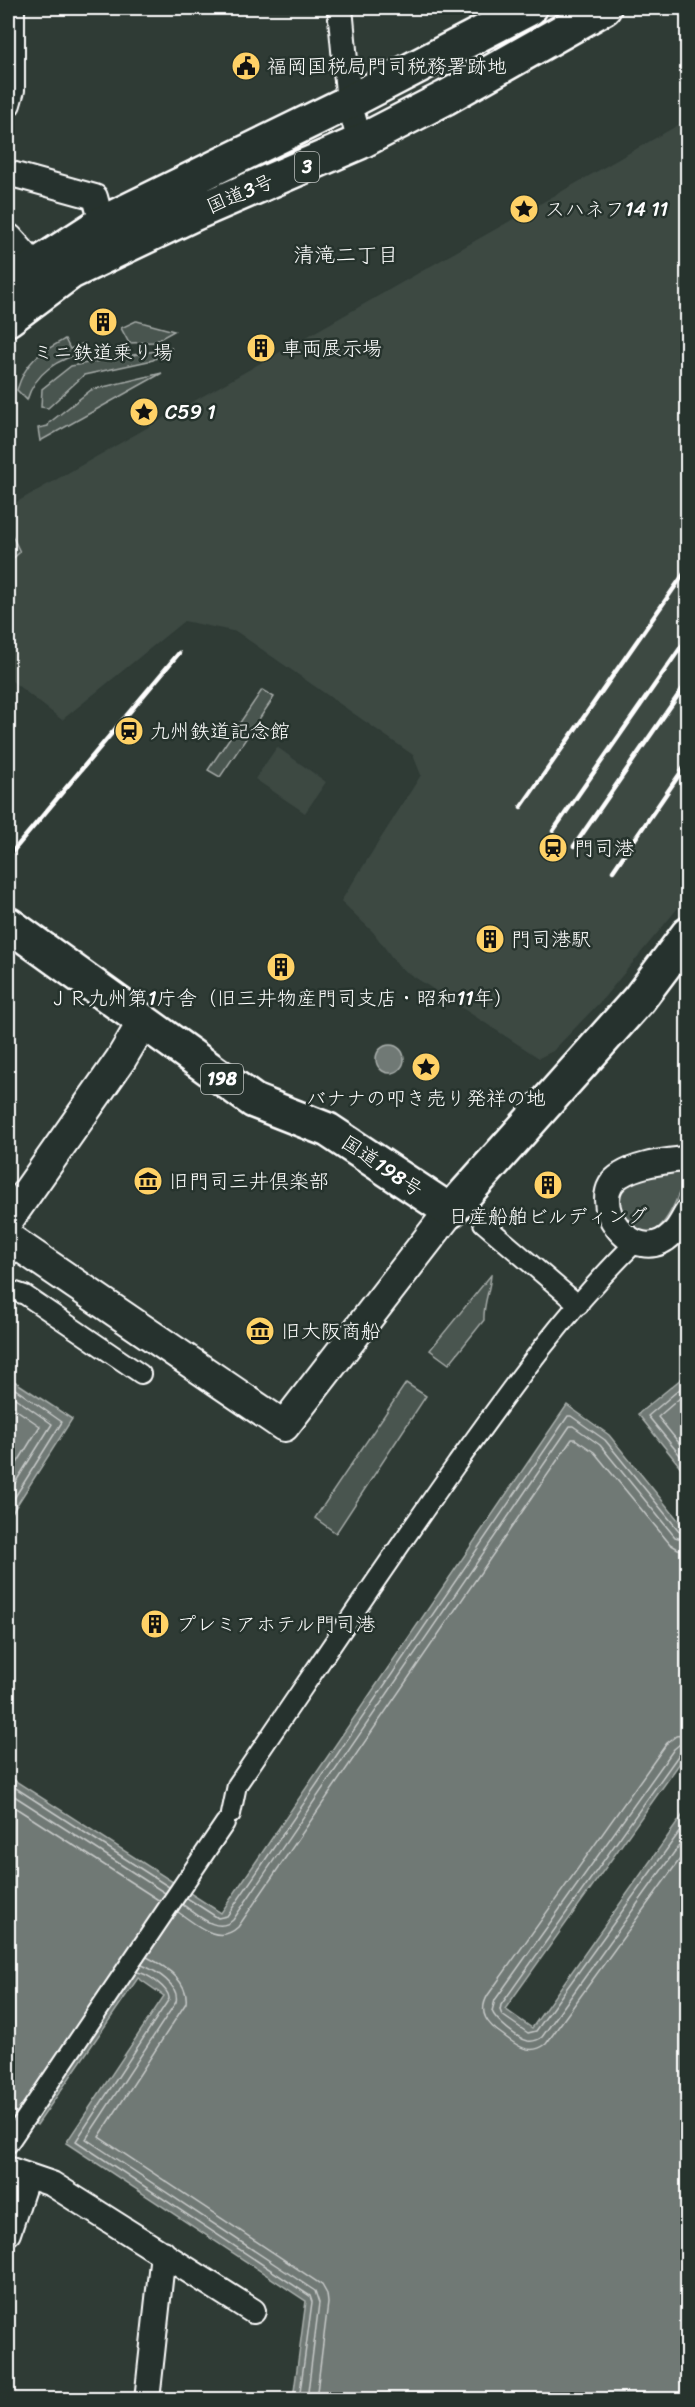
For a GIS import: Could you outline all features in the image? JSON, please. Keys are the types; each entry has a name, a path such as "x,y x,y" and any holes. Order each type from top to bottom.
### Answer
{"highway":[{"name":"国道3号","path":"20,275 102,223 349,102 527,8"},
{"name":"国道3号","path":"8,319 71,272 193,214 360,142 445,98 604,8"},
{"name":"国道198号","path":"8,924 254,1101 328,1130 450,1211"},
{"path":"450,1211 639,999 687,934"}],"street":[{"path":"8,104 12,90 12,8"},
{"path":"340,8 349,102 360,142"},
{"path":"8,174 95,197 102,223"},
{"path":"8,239 20,275"},
{"path":"8,1220 121,1059 143,1022"},
{"path":"687,1158 653,1164 619,1175 608,1191 608,1209 614,1224 624,1235 645,1245 656,1245 673,1234 687,1211"},
{"path":"8,1238 161,1340 284,1426 450,1211"},
{"path":"483,1223 579,1305"},
{"path":"8,2144 228,1819 237,1785 368,1590 504,1397 579,1305 636,1242"},
{"path":"8,1292 13,1291 25,1295 141,1374"},
{"path":"8,2234 17,2173 51,2184 253,2310"},
{"path":"147,2400 163,2253"}],"shaded area":[{"path":"687,120 687,897 602,1000 553,1051 539,1058 399,967 373,932 341,901 421,775 413,755 237,632 184,621 62,720 8,678 8,563 20,552 8,527 8,507"},
{"path":"136,321 174,331 154,342 129,343 121,328"},
{"path":"65,339 70,349 84,343 85,353 75,355 49,368 36,382 27,400 17,390 25,371 41,353"},
{"path":"172,348 153,360 84,375 48,408 41,407 42,389 71,366"},
{"path":"162,373 40,441 38,428 48,426 91,390"},
{"path":"8,527 20,552 8,563"},
{"path":"262,690 274,697 220,777 208,770"},
{"path":"277,747 326,782 305,813 255,779"},
{"path":"687,1170 675,1203 661,1226 648,1232 627,1229 616,1194 640,1175"},
{"path":"491,1275 484,1320 449,1364 430,1350"},
{"path":"406,1383 426,1396 336,1533 315,1518"}],"water":[{"path":"390,1045 400,1049 404,1059 400,1069 390,1073 380,1069 376,1059 380,1049"},
{"path":"687,1374 687,1475 638,1414"},
{"path":"8,1377 72,1419 8,1519"},
{"path":"567,1405 609,1435 687,1531 687,1753 505,2009 532,2028 687,1809 687,2399 293,2399 306,2301 66,2143 164,1996 138,1978 37,2125 8,2107 8,1776 221,1913"}],"railway":[{"path":"521,807 688,568"},
{"path":"553,831 688,637"},
{"path":"8,857 179,653"},
{"path":"574,846 688,681"},
{"path":"613,871 688,762"}],"place":[{"name":"福岡国税局門司税務署跡地","path":"246,66"},
{"name":"スハネフ14 11","path":"524,209"},
{"name":"ミニ鉄道乗り場","path":"103,322"},
{"name":"車両展示場","path":"261,348"},
{"name":"C59 1","path":"144,412"},
{"name":"九州鉄道記念館","path":"129,731"},
{"name":"門司港","path":"553,848"},
{"name":"門司港駅","path":"490,939"},
{"name":"ＪＲ九州第1庁舎（旧三井物産門司支店・昭和11年）","path":"281,967"},
{"name":"バナナの叩き売り発祥の地","path":"426,1067"},
{"name":"旧門司三井倶楽部","path":"148,1181"},
{"name":"日産船舶ビルディング","path":"548,1185"},
{"name":"旧大阪商船","path":"260,1331"},
{"name":"プレミアホテル門司港","path":"155,1624"}],"district":[{"name":"清滝二丁目","path":"346,255"}]}
